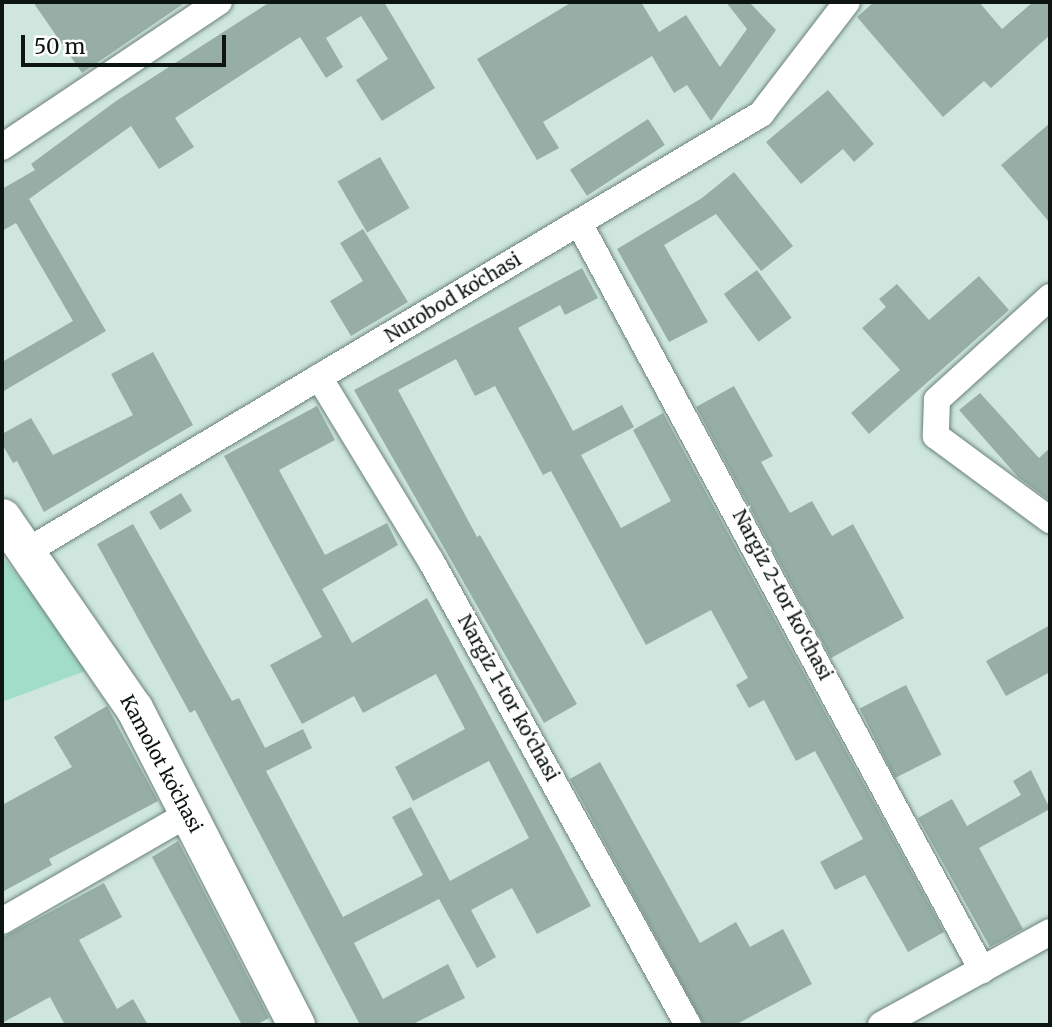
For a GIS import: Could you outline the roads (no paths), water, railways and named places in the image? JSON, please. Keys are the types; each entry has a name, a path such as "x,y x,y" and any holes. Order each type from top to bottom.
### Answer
{"street":[{"path":"2,147 219,2"},
{"name":"Nurobod koʻchasi","path":"24,553 761,114 847,2"},
{"name":"Nargiz 2-tor ko‘chasi","path":"579,223 982,970"},
{"path":"1050,297 937,400 936,436 1050,520"},
{"name":"Nargiz 1-tor ko‘chasi","path":"319,377 431,561 688,1025"},
{"name":"Kamolot koʻchasi","path":"2,517 24,553 134,708 296,1025"},
{"path":"2,921 188,814"},
{"path":"881,1025 1050,932"}]}
